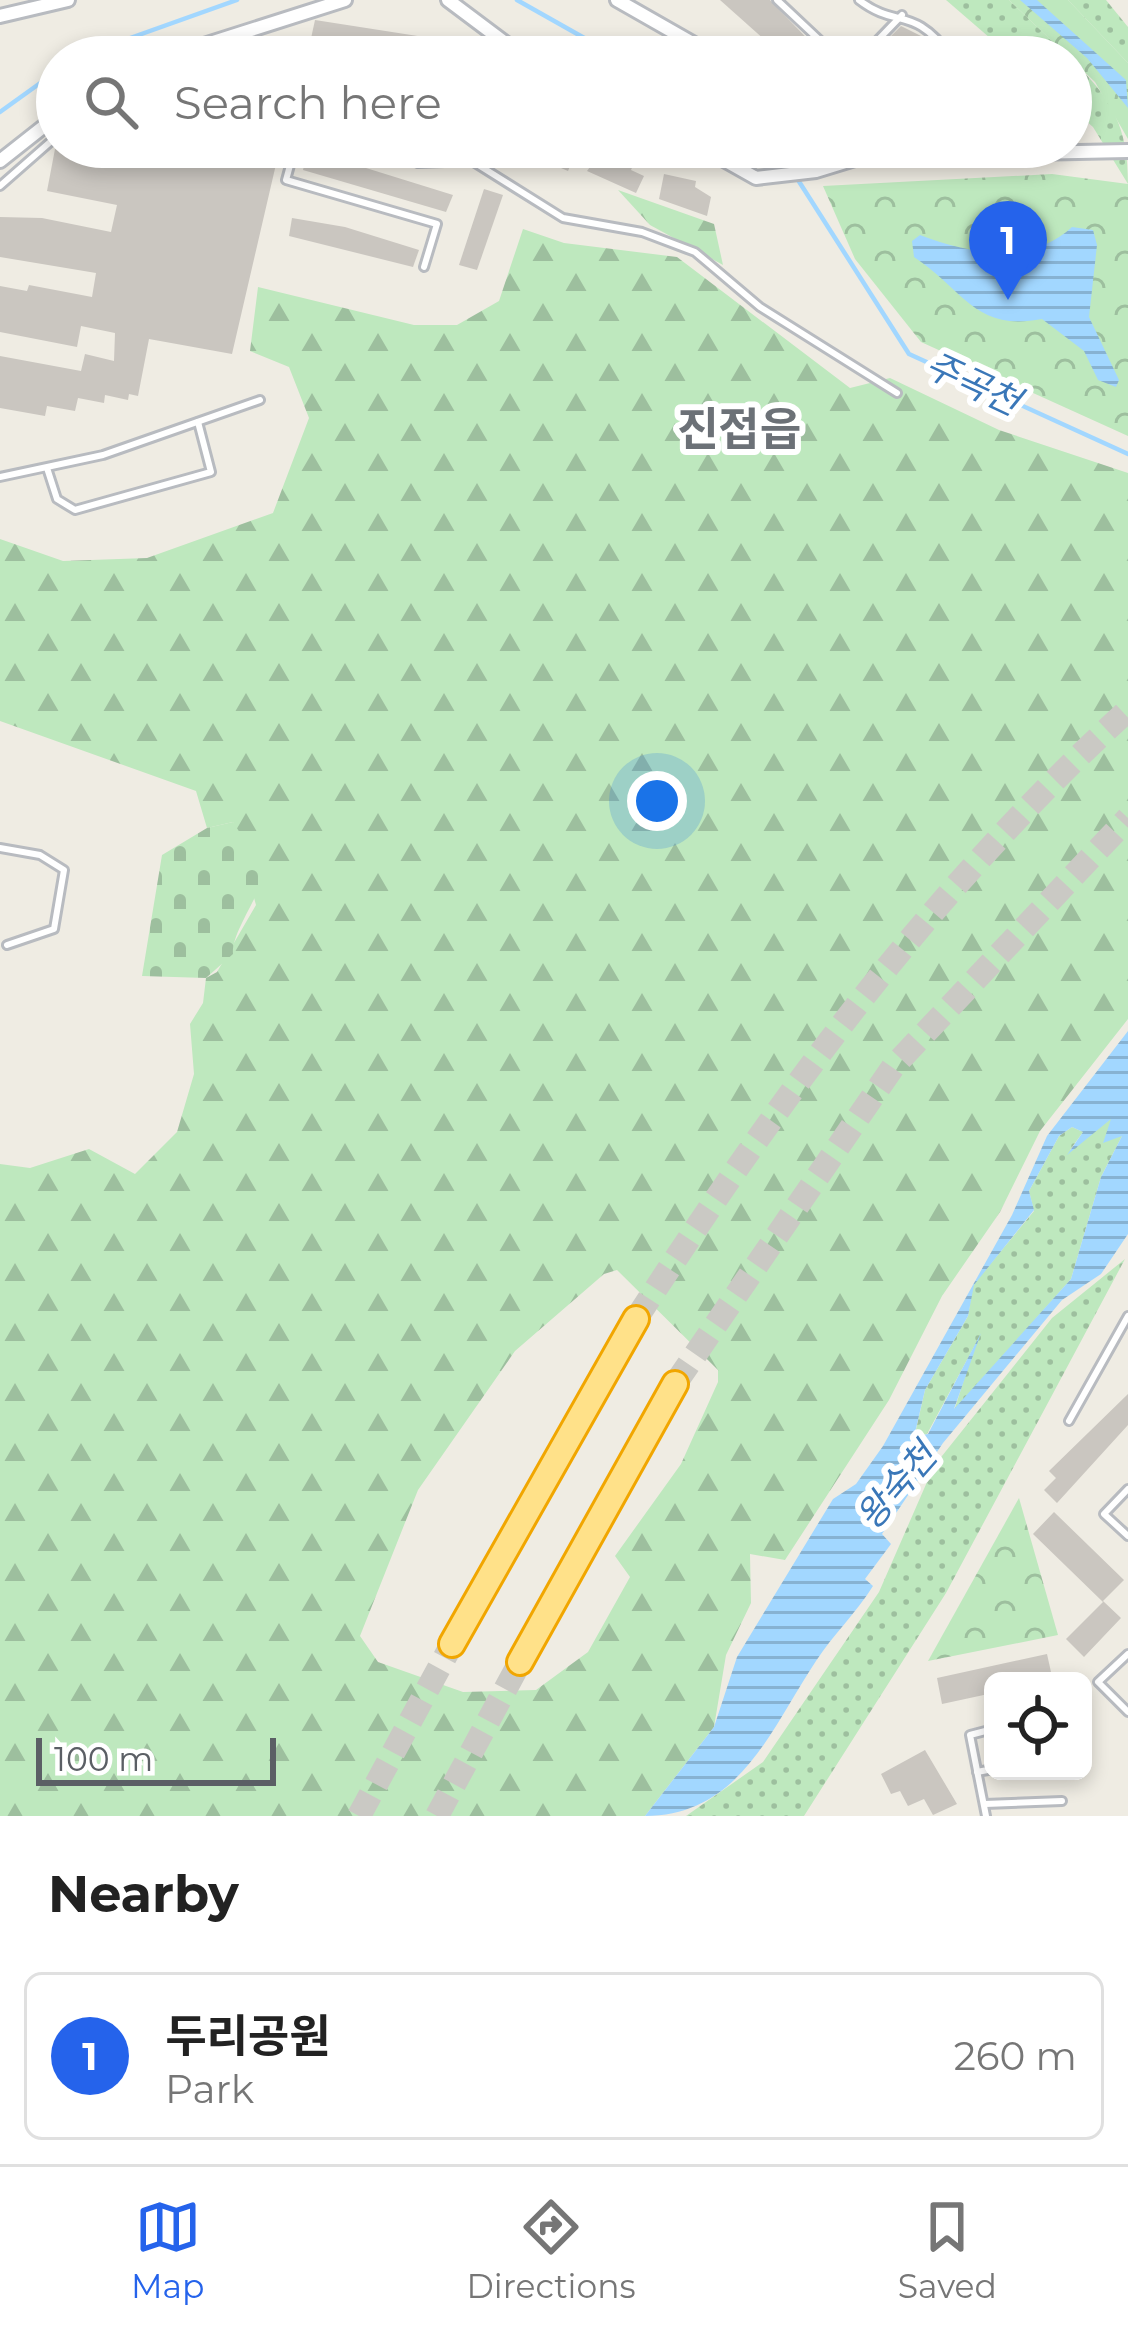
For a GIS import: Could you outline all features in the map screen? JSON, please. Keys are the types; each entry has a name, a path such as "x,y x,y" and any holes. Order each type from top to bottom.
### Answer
{"highway":[{"path":"452,1644 636,1319"},
{"path":"520,1662 675,1384"}],"street":[{"path":"0,16 18,7 68,0"},
{"path":"238,36 345,0"},
{"path":"448,0 496,36"},
{"path":"617,0 680,36"},
{"path":"0,161 36,133"},
{"path":"1092,151 1128,151"},
{"path":"732,168 756,178 827,168"}],"lane":[{"path":"777,0 815,36"},
{"path":"859,0 872,10 928,26 936,36"},
{"path":"882,36 902,15"},
{"path":"0,186 36,154"},
{"path":"289,168 286,181 437,224 424,267"},
{"path":"485,168 536,196 563,218 642,232 695,252 760,307 897,393"},
{"path":"0,477 47,468 260,400"},
{"path":"47,468 57,500 75,510 211,472 198,422"},
{"path":"0,848 53,860 64,870 65,886 54,929 7,945"},
{"path":"1069,1421 1128,1316"},
{"path":"1128,1490 1105,1514 1128,1536"},
{"path":"1128,1654 1098,1682 1128,1712"},
{"path":"984,1731 970,1735 986,1816"},
{"path":"977,1772 984,1770"},
{"path":"985,1804 1062,1801"}],"green space":[{"path":"946,0 1009,0 1047,36 988,36"},
{"path":"1009,0 1068,0 1128,63 1128,139 1092,79 1092,36 1047,36"},
{"path":"1068,0 1106,0 1128,27 1128,63"},
{"path":"1092,82 1121,130 1128,184 1093,127"},
{"path":"1052,174 1128,184 1128,436 921,342 855,259 823,186"},
{"path":"618,190 714,224 723,265 650,225"},
{"path":"523,229 564,243 677,257 850,388 890,378 999,430 1128,473 1128,1019 1040,1131 1000,1212 942,1296 889,1400 785,1560 750,1554 751,1603 726,1655 714,1727 645,1816 0,1816 0,1164 30,1168 89,1149 135,1174 177,1132 194,1074 190,1024 203,1003 206,978 217,972 256,905 233,822 207,828 196,791 0,721 0,539 63,561 147,558 273,513 309,418 289,367 250,351 258,287 414,325 457,325 499,301","holes":["617,1270 718,1370 718,1382 681,1464 615,1556 630,1577 588,1652 536,1690 463,1692 378,1662 360,1636 418,1490 515,1351 604,1274"]},
{"path":"233,822 265,872 233,954 206,978 142,976 162,855 207,828"},
{"path":"1113,1117 1104,1142 1123,1134 1101,1177 1071,1279 954,1411 975,1345 927,1434 914,1438 925,1390 968,1316 973,1285 1034,1211 1029,1191 1059,1136 1072,1127 1083,1132 1070,1150"},
{"path":"1125,1259 946,1593 804,1816 686,1816 763,1762 879,1592 934,1466 1052,1318"},
{"path":"1019,1498 1058,1635 928,1661"}],"water":[{"path":"1020,0 1037,0 1077,36 1062,36"},
{"path":"1092,49 1126,80 1128,108 1092,64"},
{"path":"1072,227 1093,230 1097,245 1089,317 1119,380 1116,387 1098,380 1084,351 1042,319 1019,321 985,314 914,257 912,241 920,235 979,251 1019,251 1056,239"},
{"name":"왕숙천","path":"1128,1031 1128,1234 1101,1274 1062,1300 943,1443 882,1534 891,1544 865,1579 873,1586 823,1651 750,1763 706,1801 678,1812 645,1816 714,1727 737,1657 833,1499 856,1484 883,1446 1012,1215 1047,1136","holes":["1111,1119 1103,1143 1122,1136 1101,1177 1071,1279 954,1409 981,1333 928,1434 914,1437 925,1390 968,1316 974,1285 1034,1210 1029,1191 1059,1136 1072,1127 1083,1132 1067,1155"]}],"building":[{"path":"720,0 770,0 805,36 760,36"},
{"path":"315,20 418,36 312,36"},
{"path":"901,26 921,36 891,36"},
{"path":"51,168 275,168 232,354 149,339 138,396 129,394 128,400 105,395 104,403 78,398 75,411 47,406 45,416 0,408 0,356 81,371 85,354 114,361 115,333 81,326 77,347 0,332 0,286 27,291 29,285 92,297 96,273 0,257 0,217 42,218 111,232 117,205 47,191"},
{"path":"366,168 453,195 446,212 303,170"},
{"path":"632,168 644,176 636,193 587,171"},
{"path":"664,174 696,181 695,187 711,197 707,216 659,199"},
{"path":"484,189 503,195 477,270 459,265"},
{"path":"292,218 345,227 419,250 413,267 289,236"},
{"path":"1128,1394 1128,1425 1057,1503 1044,1490 1056,1478 1049,1471"},
{"path":"1054,1512 1124,1580 1103,1601 1121,1618 1084,1657 1066,1639 1103,1602 1033,1534"},
{"path":"1047,1654 1051,1672 984,1672 984,1695 942,1704 937,1678"},
{"path":"925,1750 957,1804 933,1815 924,1799 908,1806 900,1791 891,1794 881,1774"}],"waterway":[{"name":"주곡천","path":"136,36 237,0"},
{"name":"주곡천","path":"517,0 581,36"},
{"name":"주곡천","path":"0,112 36,86"},
{"name":"주곡천","path":"790,168 909,354 1128,454"}],"tunnel":[{"path":"636,1319 746,1155 862,999 988,850 1128,710"},
{"path":"675,1384 893,1067 1128,818"},
{"path":"359,1816 452,1644"},
{"path":"437,1816 520,1662"}],"place":[{"name":"두리공원","path":"1008,300"}],"district":[{"name":"진접읍","path":"739,429"}]}
